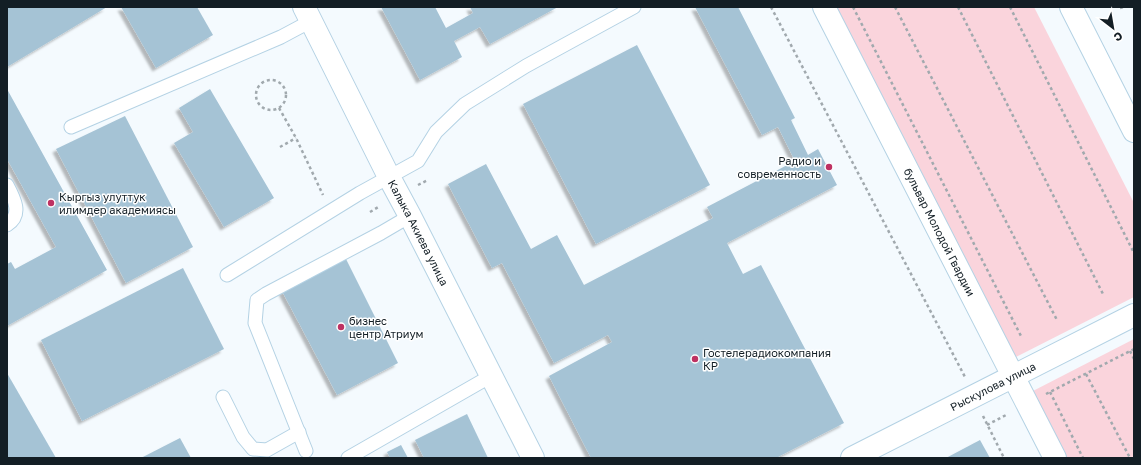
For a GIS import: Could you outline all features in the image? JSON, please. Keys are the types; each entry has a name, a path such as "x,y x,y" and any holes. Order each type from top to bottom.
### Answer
{"street":[{"name":"бульвар Молодой Гвардии","path":"824,7 1055,458"},
{"path":"1071,7 1134,131"},
{"name":"Калыка Акиева улица","path":"308,14 389,177 533,458"},
{"name":"Рыскулова улица","path":"852,458 1134,315"}],"lane":[{"path":"227,275 360,193 418,161 436,132 465,104 526,66 634,7"},
{"path":"71,127 281,37 308,14"},
{"path":"7,185 16,201 17,213 10,224 7,225"},
{"path":"306,451 255,323 257,300 410,216"},
{"path":"348,458 491,376"},
{"path":"223,397 243,437 253,449 267,450 299,432"}],"path":[{"path":"771,7 974,396 1004,458"},
{"path":"853,7 1022,338"},
{"path":"895,7 1057,320"},
{"path":"958,7 1104,294"},
{"path":"1010,7 1134,253"},
{"path":"1120,8 1124,7"},
{"path":"275,80 281,83 284,87 286,99 284,104 279,108 268,110 262,107 258,102 256,97 257,91 259,86 264,82 275,80"},
{"path":"279,108 296,138 324,197"},
{"path":"280,147 296,138"},
{"path":"987,425 1134,349"},
{"path":"1130,351 1134,359"},
{"path":"1086,374 1130,458"},
{"path":"1050,392 1084,458"}],"shaded area":[{"path":"835,7 1034,7 1134,203 1134,297 1014,358"},
{"path":"1134,339 1134,458 1065,458 1031,392"}],"building":[{"path":"7,7 107,7 7,67"},
{"path":"121,7 197,7 213,35 156,68"},
{"path":"381,7 435,7 446,28 473,13 470,7 558,7 490,44 480,27 454,41 462,57 420,80"},
{"path":"695,7 738,7 795,118 791,120 808,155 818,149 837,185 727,243 743,274 761,265 844,423 776,458 591,458 549,376 612,342 608,335 554,363 502,263 492,268 448,184 486,164 531,249 557,235 584,285 713,218 707,207 795,161 778,127 762,135"},
{"path":"637,45 710,185 596,244 523,104"},
{"name":"Кыргыз улуттук илимдер академиясы","path":"7,89 107,270 7,326 7,264 11,262 15,269 56,247 7,159"},
{"path":"210,89 274,198 224,227 174,143 193,132 179,108"},
{"path":"125,116 193,247 126,283 56,149"},
{"name":"бизнес центр Атриум","path":"346,259 398,363 337,395 282,291"},
{"path":"183,268 224,349 82,421 41,340"},
{"path":"7,373 56,458 7,458"},
{"path":"467,414 488,458 424,458 415,440"},
{"path":"180,438 191,458 141,458"},
{"path":"980,440 990,458 946,458"},
{"path":"401,445 408,458 390,458 387,452"}],"place":[{"name":"Радио и современность","path":"829,167"},
{"name":"Кыргыз улуттук илимдер академиясы","path":"51,203"},
{"name":"бизнес центр Атриум","path":"341,327"},
{"name":"Гостелерадиокомпания КР","path":"695,359"}]}
